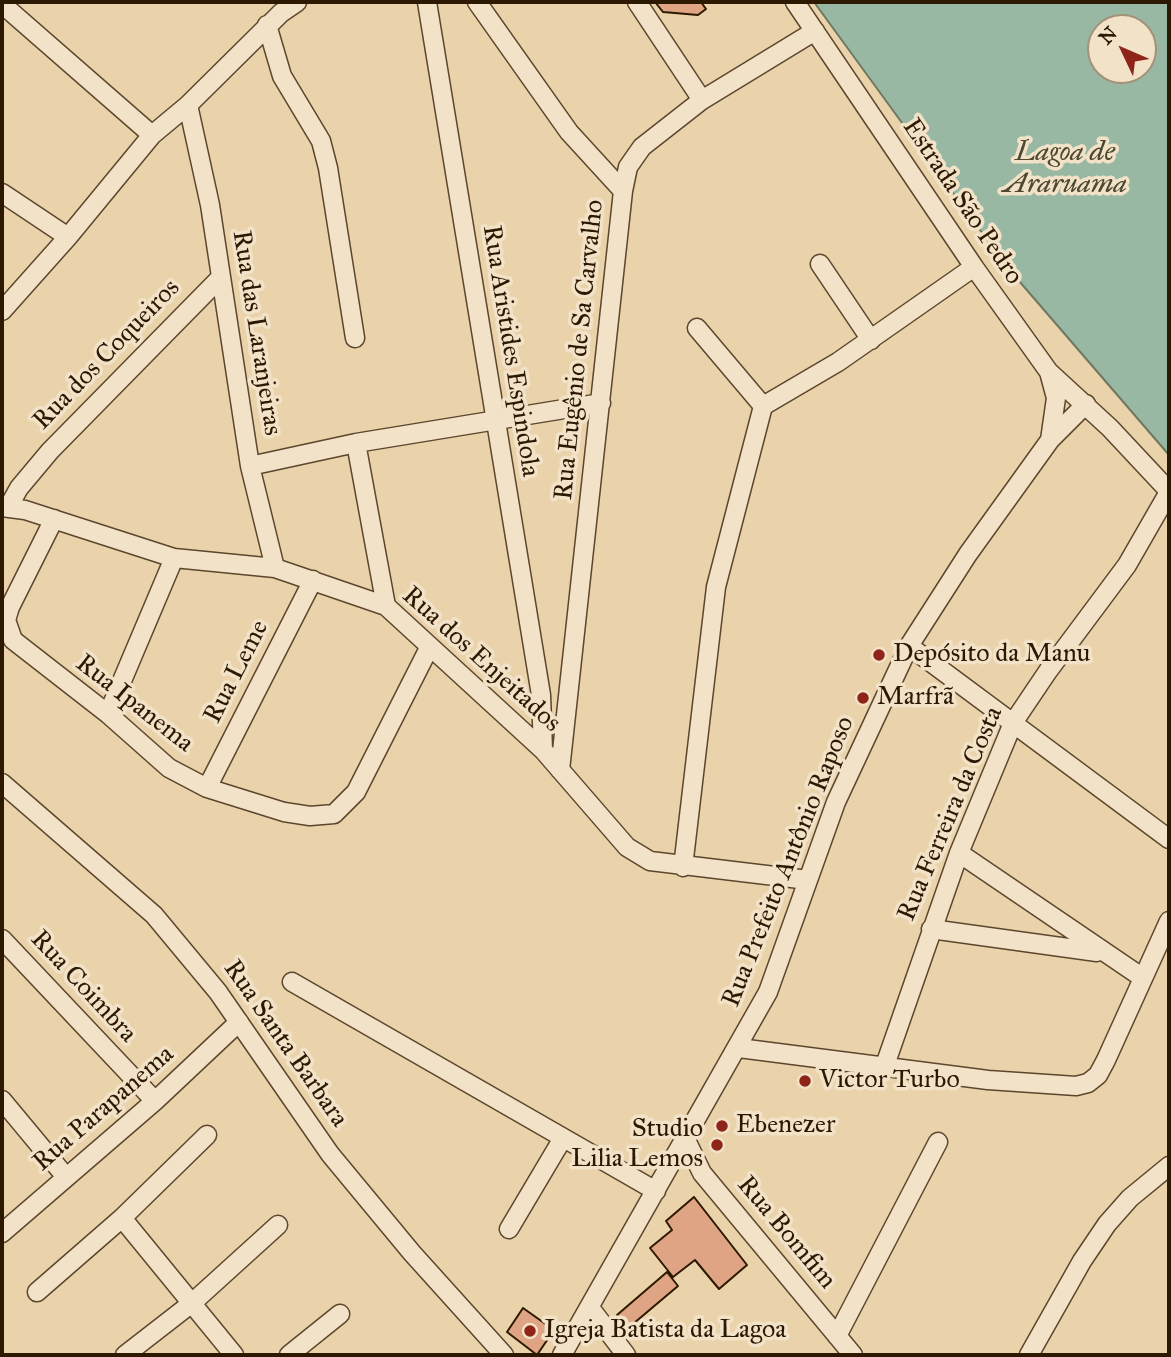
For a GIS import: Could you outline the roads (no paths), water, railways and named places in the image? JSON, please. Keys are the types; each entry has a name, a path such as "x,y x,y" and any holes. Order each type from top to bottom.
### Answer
{"street":[{"path":"2,311 68,237 152,135 188,105 267,25 280,7 297,2"},
{"name":"Rua Aristides Espindola","path":"427,2 541,695 543,750"},
{"path":"477,2 569,132 623,191"},
{"path":"638,2 702,100"},
{"name":"Estrada São Pedro","path":"795,2 974,267 1049,372 1056,398 1050,440"},
{"path":"2,4 152,135"},
{"path":"267,25 282,76 321,141 328,168 355,338"},
{"name":"Rua Eugênio de Sa Carvalho","path":"560,770 623,191 628,167 642,147 702,100 815,31"},
{"name":"Rua das Laranjeiras","path":"188,105 210,205 250,466 275,568"},
{"path":"2,194 68,237"},
{"path":"820,264 871,340"},
{"path":"683,867 716,587 763,406 871,340 974,267"},
{"name":"Rua dos Coqueiros","path":"5,506 50,451 221,277"},
{"path":"697,328 763,406"},
{"path":"1049,372 1086,404 1169,491"},
{"path":"250,466 356,443 601,403"},
{"name":"Rua Prefeito Antônio Raposo","path":"562,1355 591,1309 768,992 836,802 909,646 968,554 1050,440 1086,404"},
{"path":"356,443 386,606"},
{"name":"Rua Ferreira da Costa","path":"884,1068 958,853 1013,723 1127,565 1169,491"},
{"name":"Rua dos Enjeitados","path":"5,506 174,558 275,568 386,606 543,750 626,847 650,861 683,867 808,880"},
{"name":"Rua Ipanema","path":"54,519 10,607 6,620 8,630 21,649 108,714 169,768 207,788 284,812 310,816 334,814 356,792 430,646"},
{"path":"108,714 174,558"},
{"name":"Rua Leme","path":"207,788 313,580"},
{"path":"909,646 1169,839"},
{"name":"Rua Santa Barbara","path":"2,783 154,915 192,958 330,1154 421,1264 504,1355"},
{"path":"958,853 1143,978"},
{"path":"739,1048 988,1080 1076,1086 1088,1083 1106,1060 1169,921"},
{"path":"931,929 1103,953"},
{"name":"Rua Coimbra","path":"2,939 155,1101"},
{"path":"292,982 656,1191"},
{"name":"Rua Parapanema","path":"2,1233 155,1101 239,1022"},
{"path":"2,1100 66,1177"},
{"path":"37,1292 122,1219 207,1135"},
{"path":"509,1229 564,1138"},
{"name":"Rua Bomfim","path":"685,1140 702,1173 853,1355"},
{"path":"837,1336 938,1142"},
{"path":"1029,1355 1082,1261 1107,1224 1130,1198 1169,1166"},
{"path":"668,1171 702,1173"},
{"path":"122,1219 234,1355"},
{"path":"125,1355 192,1303 278,1225"},
{"path":"591,1309 626,1355"},
{"path":"289,1355 340,1314"}],"water":[{"name":"Lagoa de Araruama","path":"814,2 1169,2 1169,455 1007,267"}],"place":[{"name":"Depósito da Manu","path":"879,655"},
{"name":"Marfrã","path":"863,698"},
{"name":"Victor Turbo","path":"805,1081"},
{"name":"Ebenezer","path":"722,1126"},
{"name":"Studio Lilia Lemos","path":"717,1145"},
{"name":"Igreja Batista da Lagoa","path":"530,1331"}]}
